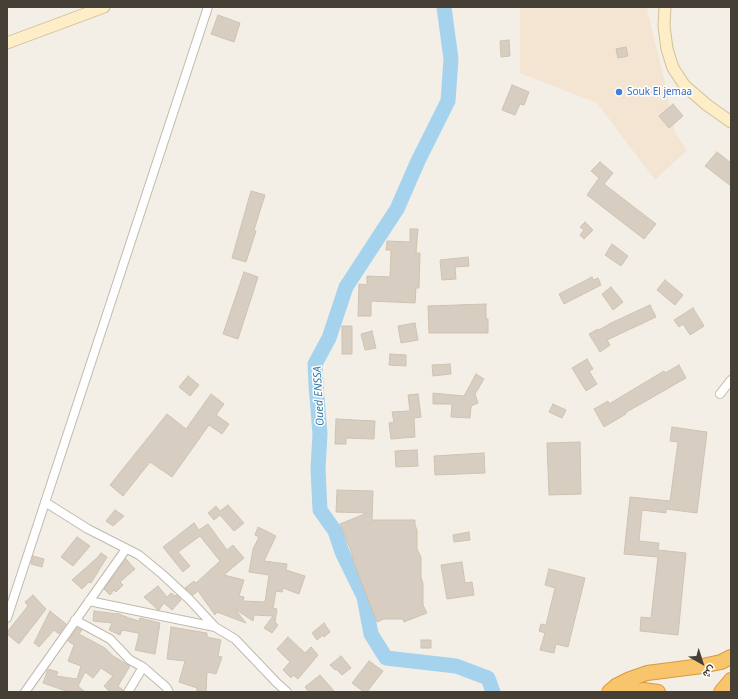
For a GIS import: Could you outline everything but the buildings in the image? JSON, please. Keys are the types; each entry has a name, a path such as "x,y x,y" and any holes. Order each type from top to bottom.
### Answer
{"highway":[{"path":"609,692 616,686 630,679 647,673 708,665 721,662 731,657"},
{"path":"722,692 731,680"},
{"path":"629,692 643,690 658,692"}],"main road":[{"path":"7,43 104,7"},
{"path":"665,7 664,26 667,49 673,68 685,86 707,105 731,122"}],"street":[{"path":"7,618 208,7"},
{"path":"720,394 731,380"},
{"path":"45,502 88,530 139,555 190,600 215,627 235,639 287,692"},
{"path":"25,692 126,549"},
{"path":"89,601 215,627"},
{"path":"75,620 110,638 130,660 143,667 166,687 169,692"},
{"path":"128,692 143,667"}],"shaded area":[{"name":"Souk El jemaa","path":"520,7 648,7 647,10 665,82 675,133 687,150 655,180 597,103 520,73"}],"waterway":[{"name":"Oued ENSSA","path":"444,7 451,59 448,101 418,161 397,209 346,287 329,338 315,364 320,434 318,469 320,510 335,531 342,552 364,597 371,634 386,658 456,666 488,678 493,692"}],"place":[{"name":"Souk El jemaa","path":"619,92"}]}
